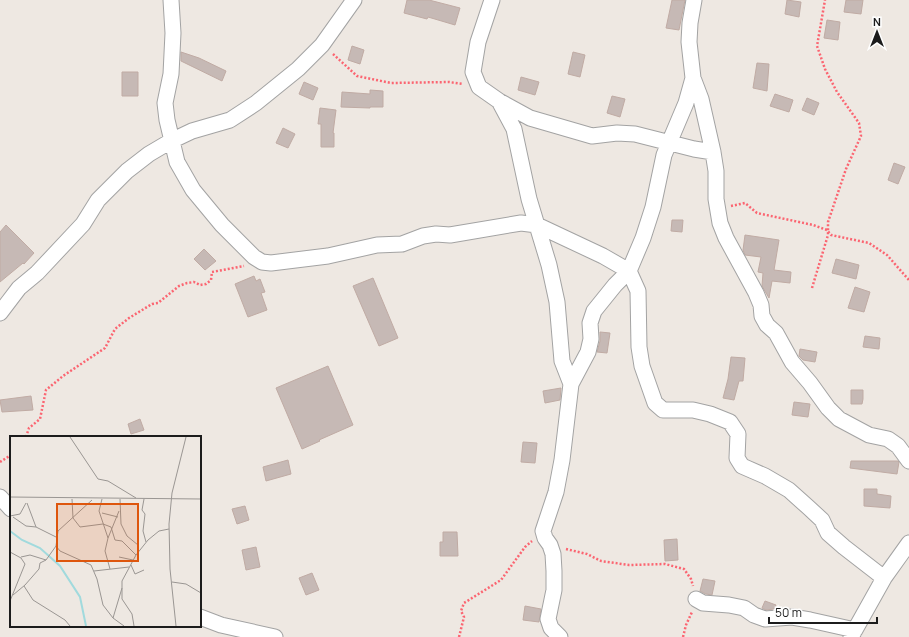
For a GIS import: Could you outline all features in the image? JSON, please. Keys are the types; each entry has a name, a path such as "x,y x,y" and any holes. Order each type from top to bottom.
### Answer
{"street":[{"path":"171,0 173,33 171,74 165,103 166,120 177,162 193,190 222,226 254,257 262,262 271,263 328,256 377,246 402,244 423,236 436,234 450,235 520,223 537,225 603,256 629,272 638,291 638,347 642,366 655,403 663,410 693,410 710,414 730,422 738,434 737,458 742,466 765,476 789,490 822,520 828,533 884,578"},
{"path":"0,313 19,288 37,273 83,224 98,200 127,171 149,154 171,141 192,131 230,120 262,98 298,69 322,44 354,0"},
{"path":"492,0 478,42 473,72 479,87 499,101 530,118 592,136 617,133 635,134 713,152"},
{"path":"694,0 690,23 693,78 701,99 713,152 716,171 716,199 720,223 726,238 756,293 766,325 776,332 792,362 839,419 869,434 888,439 898,446 909,461"},
{"path":"560,637 551,628 548,619 554,590 553,554 543,531 552,505 561,466 571,384 588,352 591,339 590,323 594,311 629,272 643,238 653,207 664,155 686,103 693,78"},
{"path":"499,101 514,129 529,200 549,265 557,302 562,361 571,384"},
{"path":"0,497 10,508"},
{"path":"696,600 704,603 729,604 744,608 765,619 792,617 810,620 853,633 884,578 909,543"},
{"path":"201,617 221,625 276,637"}],"path":[{"path":"812,288 828,235 828,222 846,169 862,136 859,123 837,92 825,69 817,46 825,0"},
{"path":"322,44 357,76 391,83 449,82 479,87"},
{"path":"716,199 731,206 745,203 757,213 813,225 827,230 832,234 869,243 887,254 909,280"},
{"path":"26,436 29,428 40,419 46,390 63,376 105,348 115,329 129,318 152,304 158,303 179,286 194,282 200,285 206,284 210,280 212,272 262,262"},
{"path":"0,462 10,456"},
{"path":"459,637 464,617 461,611 464,603 500,580 525,547 543,531"},
{"path":"550,545 587,554 601,561 628,565 665,564 684,570 691,579 696,600 683,637"}],"building":[{"path":"407,0 429,0 460,8 455,25 428,17 427,19 404,13"},
{"path":"672,0 685,0 679,30 666,28"},
{"path":"787,0 801,2 799,17 785,14"},
{"path":"846,0 863,0 861,14 844,12"},
{"path":"827,20 840,22 838,40 824,38"},
{"path":"352,46 364,50 360,64 348,60"},
{"path":"181,52 199,58 226,71 222,81 181,61"},
{"path":"573,52 585,55 580,77 568,74"},
{"path":"757,63 769,64 767,91 753,88"},
{"path":"122,72 138,72 138,96 122,96"},
{"path":"521,77 539,82 535,95 518,90"},
{"path":"304,82 318,88 313,100 299,94"},
{"path":"370,90 383,91 383,107 341,107 342,92 370,94"},
{"path":"775,94 793,100 789,112 770,106"},
{"path":"612,96 625,99 620,117 607,113"},
{"path":"807,98 819,103 814,115 802,110"},
{"path":"320,108 336,110 333,133 334,147 321,147 321,124 318,124"},
{"path":"283,128 295,134 288,148 276,143"},
{"path":"894,163 905,167 898,184 888,180"},
{"path":"672,220 683,220 682,232 671,231"},
{"path":"6,225 34,253 24,264 23,263 0,282 0,232"},
{"path":"745,235 779,240 774,270 791,272 790,283 772,281 769,298 762,286 763,273 758,272 761,257 745,255 743,250"},
{"path":"204,249 216,261 205,270 194,259"},
{"path":"836,259 859,265 856,279 832,273"},
{"path":"254,276 256,281 260,279 265,292 261,293 267,310 248,317 235,284"},
{"path":"373,278 398,338 379,346 353,286"},
{"path":"855,287 870,292 864,312 848,308"},
{"path":"600,332 610,333 607,353 597,352 600,341"},
{"path":"865,336 880,338 879,349 863,347"},
{"path":"800,349 817,352 815,362 803,360 799,356"},
{"path":"731,357 745,358 743,381 739,381 734,400 723,398 728,379"},
{"path":"328,366 353,425 302,449 276,388"},
{"path":"561,388 560,400 545,403 543,391"},
{"path":"851,390 863,390 862,404 851,404"},
{"path":"31,396 33,410 2,412 0,400"},
{"path":"794,402 810,404 808,417 792,415"},
{"path":"140,419 144,430 131,434 128,424"},
{"path":"523,442 537,443 535,463 521,462"},
{"path":"288,460 291,474 266,481 263,467"},
{"path":"851,461 899,462 897,474 850,468"},
{"path":"864,489 877,489 877,494 891,496 890,508 864,506"},
{"path":"245,506 249,520 237,524 232,509"},
{"path":"443,532 457,532 458,556 440,556 440,542 443,542"},
{"path":"677,539 678,560 665,561 664,540"},
{"path":"256,547 260,567 246,570 242,550"},
{"path":"312,573 319,590 306,595 299,578"},
{"path":"703,579 715,581 712,595 700,591"},
{"path":"765,601 776,605 774,609 766,610 762,608"},
{"path":"525,606 541,609 539,622 523,620"}]}
